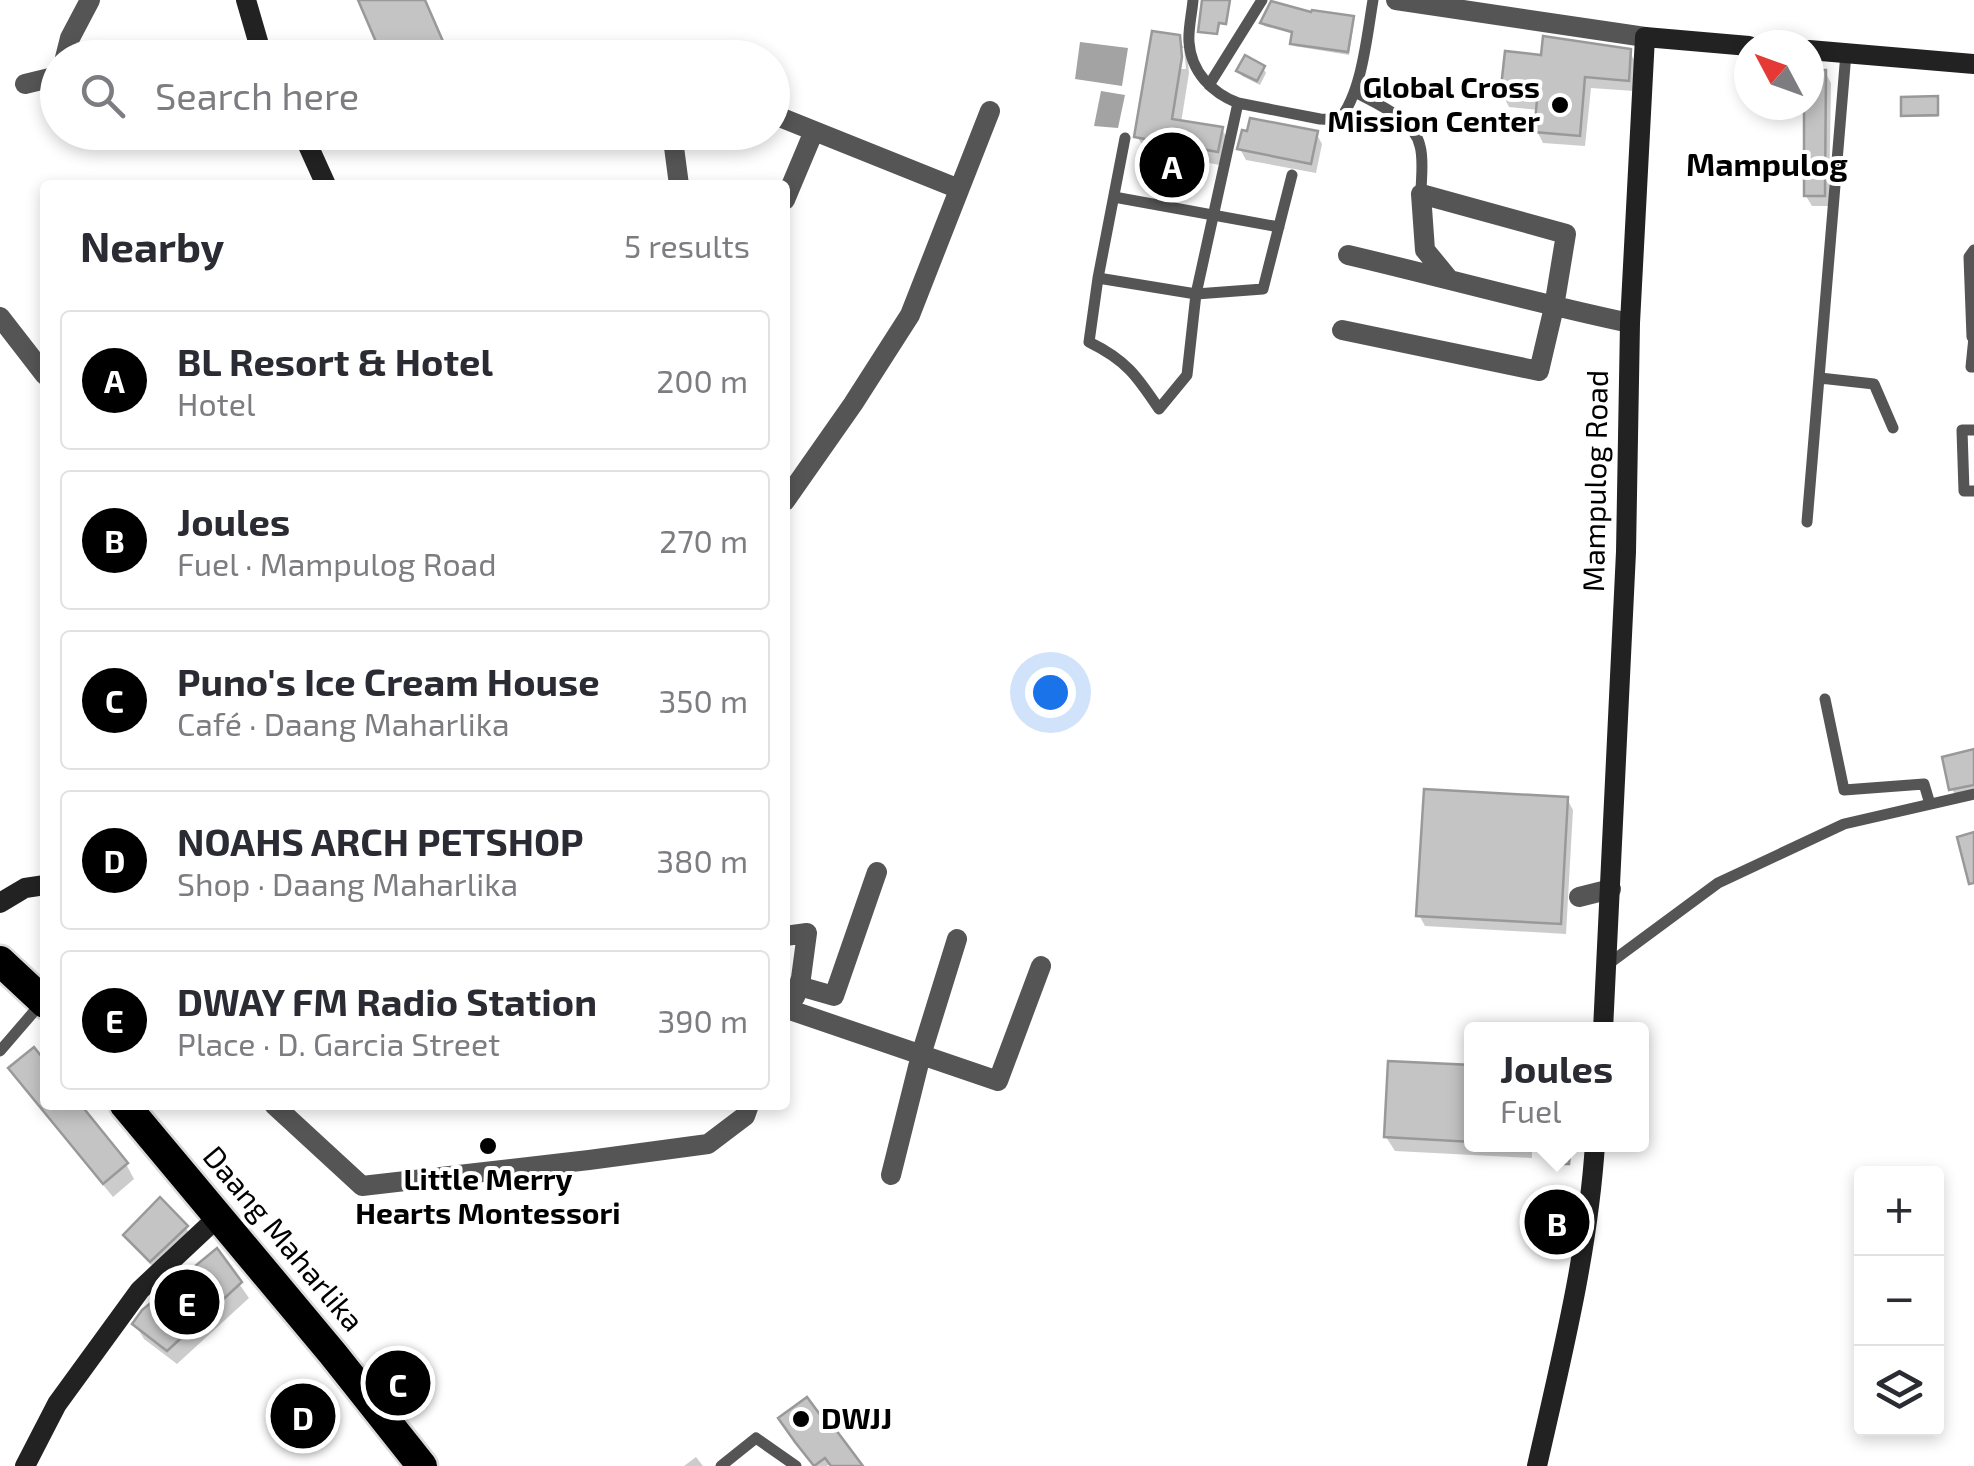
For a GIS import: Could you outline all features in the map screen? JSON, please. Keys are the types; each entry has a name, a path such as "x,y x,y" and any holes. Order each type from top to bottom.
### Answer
{"highway":[{"path":"0,961 40,998"},
{"name":"Daang Maharlika","path":"134,1110 422,1466"}],"street":[{"path":"70,40 90,0"},
{"path":"246,0 261,40"},
{"path":"1396,0 1645,37 1734,45"},
{"name":"Mampulog Road","path":"1603,1022 1645,37"},
{"path":"1824,52 1974,64"},
{"path":"25,84 40,80"},
{"path":"790,494 910,315 990,111"},
{"path":"790,121 959,189"},
{"path":"790,188 814,131"},
{"path":"310,150 324,180"},
{"path":"674,150 678,180"},
{"path":"1342,330 1538,370 1566,234 1421,194 1425,250 1448,278"},
{"path":"1348,255 1630,324"},
{"path":"0,316 40,369"},
{"path":"798,986 834,996 876,872"},
{"path":"0,903 25,888 40,886"},
{"path":"1579,897 1611,890"},
{"path":"790,935 807,932 790,1010"},
{"path":"891,1174 921,1055 957,939"},
{"path":"790,1017 998,1081 1040,966"},
{"path":"279,1110 362,1186 708,1144 748,1110"},
{"path":"1538,1466 1574,1301 1595,1152"},
{"path":"26,1466 57,1404 140,1290 219,1216"}],"lane":[{"path":"1193,0 1188,44 1200,74 1218,96 1238,104 1340,120 1355,92 1373,0"},
{"path":"1209,85 1262,0"},
{"path":"1807,522 1846,54"},
{"path":"1355,92 1412,128 1420,146 1421,194"},
{"path":"1125,138 1089,342 1115,354 1139,379 1159,409 1187,375 1196,294 1238,104"},
{"path":"1098,278 1196,294 1263,288 1292,175"},
{"path":"1114,196 1280,227"},
{"path":"1974,250 1970,258 1974,367"},
{"path":"1820,378 1874,384 1893,428"},
{"path":"1974,430 1962,430 1964,491 1974,491"},
{"path":"1825,699 1844,790 1924,784 1930,804"},
{"path":"1607,965 1718,883 1844,824 1974,794"},
{"path":"0,1052 40,1007"},
{"path":"722,1466 756,1438 796,1466"}],"shaded area":[{"path":"1080,42 1128,48 1122,86 1075,79"},
{"path":"1101,91 1125,95 1118,128 1094,126"}],"building":[{"path":"358,0 425,0 442,40 375,40"},
{"path":"1202,0 1230,0 1226,24 1219,23 1217,34 1198,32"},
{"path":"1271,1 1311,12 1354,16 1348,52 1290,44 1292,32 1260,23"},
{"path":"1152,31 1180,35 1182,57 1172,119 1223,127 1218,152 1134,137"},
{"path":"1543,36 1631,49 1629,81 1585,77 1580,136 1534,132 1537,100 1500,96 1505,51 1541,55"},
{"path":"1245,55 1265,66 1257,81 1236,71"},
{"path":"1826,70 1825,196 1804,196 1804,120 1824,120"},
{"path":"1938,96 1938,115 1901,116 1901,97"},
{"path":"1250,118 1318,131 1311,164 1237,149"},
{"path":"1974,749 1974,785 1949,790 1942,757"},
{"path":"1424,789 1568,797 1561,924 1416,916"},
{"path":"1974,832 1974,883 1969,884 1957,837"},
{"path":"34,1047 40,1055 40,1107 8,1068"},
{"path":"1388,1061 1464,1065 1464,1142 1384,1137"},
{"path":"42,1110 85,1110 128,1163 103,1184"},
{"path":"1554,1152 1570,1152 1569,1164 1553,1164"},
{"path":"160,1197 188,1226 150,1262 123,1235"},
{"path":"1550,1200 1567,1201 1564,1243 1547,1242"},
{"path":"217,1248 242,1282 167,1351 132,1324 142,1310"},
{"path":"807,1397 863,1466 831,1466 825,1458 814,1466 778,1418"}],"place":[{"name":"Global Cross Mission Center","path":"1560,105"},
{"name":"BL Resort & Hotel","path":"1172,165"},
{"name":"Little Merry Hearts Montessori","path":"488,1146"},
{"name":"Joules","path":"1557,1222"},
{"name":"DWAY FM Radio Station","path":"187,1302"},
{"name":"Puno's Ice Cream House","path":"398,1383"},
{"name":"NOAHS ARCH PETSHOP","path":"303,1416"},
{"name":"DWJJ","path":"801,1419"}],"district":[{"name":"Mampulog","path":"1767,165"}]}
